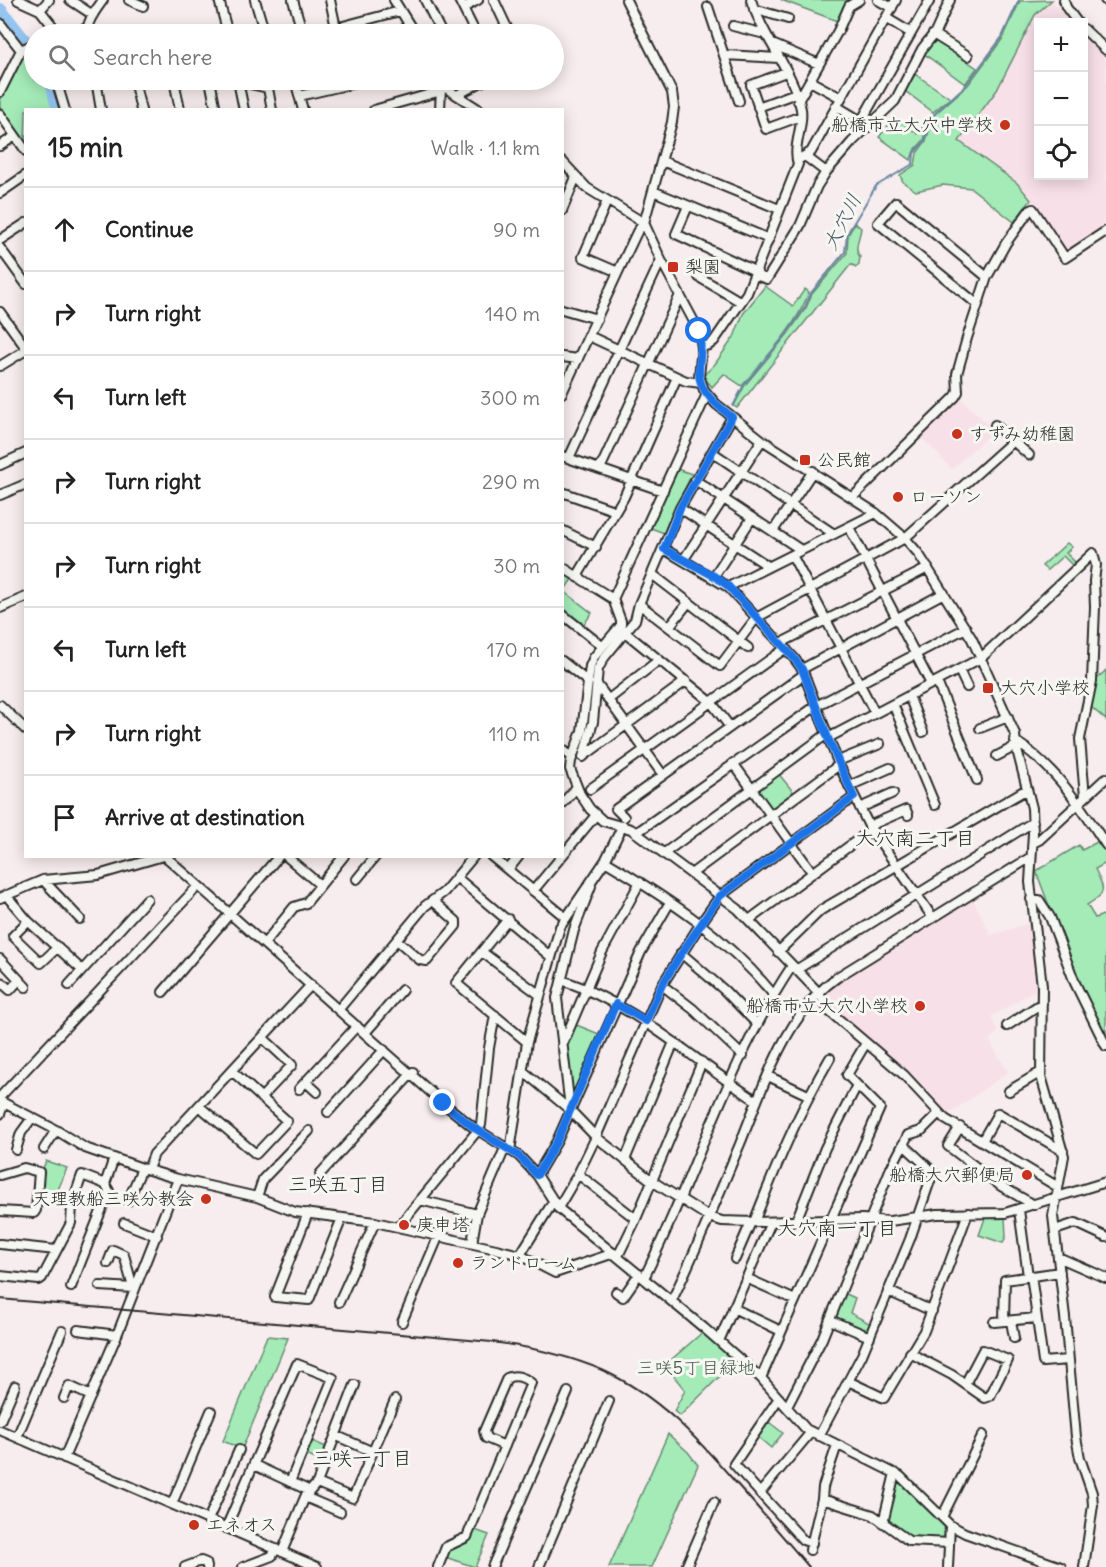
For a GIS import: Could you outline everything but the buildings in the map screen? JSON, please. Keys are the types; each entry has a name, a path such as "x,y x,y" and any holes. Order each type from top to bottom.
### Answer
{"street":[{"path":"18,0 40,10 51,24"},
{"path":"40,10 49,0"},
{"path":"70,0 93,15"},
{"path":"90,24 103,0"},
{"path":"129,0 143,6"},
{"path":"219,0 225,24"},
{"path":"255,0 262,24"},
{"path":"293,0 300,24"},
{"path":"330,0 335,24"},
{"path":"394,0 408,24"},
{"path":"425,0 437,24"},
{"path":"471,24 461,4 478,0"},
{"path":"494,0 505,24"},
{"path":"564,389 637,232 644,223 672,122 674,99 626,0"},
{"path":"758,108 797,97 810,81 849,6 859,0"},
{"path":"878,0 892,8"},
{"path":"797,159 811,152 896,0"},
{"path":"863,118 930,0"},
{"path":"688,206 676,234 767,279 800,226 817,186 826,172 852,142 895,102 950,0"},
{"path":"1064,0 1074,18"},
{"path":"753,4 788,19"},
{"path":"702,346 714,341 741,302 756,274 798,164 796,144 801,117 797,97 765,34 753,4"},
{"path":"708,8 739,101"},
{"path":"351,24 400,11"},
{"path":"886,18 911,33"},
{"path":"0,24 21,50"},
{"path":"733,26 765,34"},
{"path":"1088,33 1105,45"},
{"path":"933,34 968,56"},
{"path":"772,44 819,64"},
{"path":"0,92 21,50 24,49"},
{"path":"725,55 778,58"},
{"path":"786,72 751,85 758,108 766,129 801,117"},
{"path":"810,81 861,121 863,118 876,121"},
{"path":"59,90 64,108"},
{"path":"98,90 101,108"},
{"path":"136,90 141,108"},
{"path":"176,90 180,108"},
{"path":"212,90 216,108"},
{"path":"239,90 243,108"},
{"path":"268,90 272,108"},
{"path":"298,90 303,108"},
{"path":"300,96 326,90"},
{"path":"380,108 435,90"},
{"path":"440,108 441,90"},
{"path":"446,90 477,108"},
{"path":"457,95 466,90"},
{"path":"0,114 24,148"},
{"path":"0,146 15,136"},
{"path":"805,156 826,172"},
{"path":"662,161 779,209"},
{"path":"564,163 587,188 644,223 699,331 702,346 699,376 707,394 741,425 876,513 906,538 966,628 1008,717 1028,789 1033,822 1031,899 1042,986 1041,1072 1063,1151 1064,1163 1053,1216 1076,1437 1080,1458 1092,1493 1093,1505 1084,1567"},
{"path":"0,193 24,176"},
{"path":"564,206 576,177"},
{"path":"653,191 769,239"},
{"path":"607,201 583,257 618,272"},
{"path":"978,304 878,223 896,202 987,277"},
{"path":"852,497 955,397 958,392 957,374 987,277 1006,243 1029,211 1033,209 1065,258 1106,231"},
{"path":"0,240 24,224"},
{"path":"0,248 24,281"},
{"path":"661,260 566,457 663,491"},
{"path":"699,277 741,302"},
{"path":"600,469 680,295"},
{"path":"564,310 597,319"},
{"path":"0,312 24,346"},
{"path":"589,336 686,381 701,382"},
{"path":"0,366 24,350"},
{"path":"564,357 578,359"},
{"path":"578,575 616,511 677,377"},
{"path":"613,599 707,394"},
{"path":"686,681 583,757 593,722 600,663 635,620 639,604 680,508 732,417"},
{"path":"995,426 1029,455"},
{"path":"684,560 762,440"},
{"path":"639,604 720,666 756,618 906,538 1013,441"},
{"path":"712,452 834,534"},
{"path":"0,465 24,454"},
{"path":"774,531 813,471"},
{"path":"695,480 801,550"},
{"path":"0,494 24,485"},
{"path":"564,493 616,511"},
{"path":"680,508 768,566"},
{"path":"728,586 876,513"},
{"path":"714,576 752,518"},
{"path":"849,527 916,654 934,683 977,780"},
{"path":"564,531 596,547"},
{"path":"664,549 728,586 784,646 802,672 827,736 870,828 933,918"},
{"path":"663,854 827,736 981,658 1093,553 1096,565 1093,665 1080,739 1085,797"},
{"path":"792,555 875,713"},
{"path":"564,568 613,599 621,621 621,625 594,657 587,681 582,731 570,768 584,800 596,815 612,824 623,821"},
{"path":"590,789 784,646 826,620 928,568"},
{"path":"652,574 748,648"},
{"path":"944,593 802,672 616,809 623,821 636,833 750,920 818,992 830,1012 921,1091 945,1119 1058,1187"},
{"path":"0,608 24,598"},
{"path":"669,627 688,603"},
{"path":"564,616 602,646"},
{"path":"636,833 816,706 966,628"},
{"path":"626,633 711,702 730,727"},
{"path":"609,699 659,660"},
{"path":"564,663 587,681"},
{"path":"959,670 967,687"},
{"path":"596,683 663,775"},
{"path":"909,696 923,732"},
{"path":"893,704 935,805"},
{"path":"0,705 24,728"},
{"path":"980,728 1008,717"},
{"path":"691,874 839,763 880,744"},
{"path":"997,756 1015,744"},
{"path":"1015,744 1026,748 1059,780 1106,845"},
{"path":"564,751 572,757"},
{"path":"733,763 812,872"},
{"path":"849,786 890,768"},
{"path":"1033,843 1106,778"},
{"path":"564,802 577,787"},
{"path":"778,952 821,910 1028,789"},
{"path":"860,808 893,793"},
{"path":"520,1255 578,1174 662,985 720,896 854,797"},
{"path":"750,920 870,828 906,810 908,815"},
{"path":"564,854 596,815"},
{"path":"472,1243 477,1214 507,1149 527,1042 560,927 605,861 623,821"},
{"path":"616,1292 623,1297 642,1276 680,1199 728,1083 757,1024 773,994 794,968 1033,822"},
{"path":"672,1300 768,1076 792,1028 818,992 839,976 1031,857"},
{"path":"82,970 3,896 43,880 98,874 157,858"},
{"path":"166,858 478,1130 519,1156 537,1175 556,1205 672,1300 761,1378 811,1432 895,1473 950,1525 990,1544 999,1544 1061,1567"},
{"path":"163,992 277,858"},
{"path":"288,858 320,885"},
{"path":"264,944 294,908 306,903 342,858"},
{"path":"357,879 373,858"},
{"path":"339,1010 425,906 444,892 472,858"},
{"path":"493,858 577,923"},
{"path":"508,870 517,858"},
{"path":"533,891 560,858"},
{"path":"605,861 701,923 747,965 773,994"},
{"path":"570,1110 557,998 577,923 595,876"},
{"path":"456,877 551,957"},
{"path":"43,880 80,919"},
{"path":"562,1048 602,952 640,882"},
{"path":"0,1114 1,1100 198,886"},
{"path":"69,985 147,899"},
{"path":"1031,899 1039,900 1050,917 1075,983 1106,1046"},
{"path":"397,940 420,960 427,961 456,926 456,921 433,901"},
{"path":"537,1175 557,1141 641,952 670,902"},
{"path":"508,919 456,983 527,1042"},
{"path":"28,921 13,936 41,963 58,947"},
{"path":"482,952 540,995"},
{"path":"681,954 723,990 757,1024"},
{"path":"0,959 26,987"},
{"path":"1,982 10,990 19,980"},
{"path":"562,980 586,988 646,1021 728,1083 757,1101"},
{"path":"128,1201 154,1154 311,985"},
{"path":"662,985 693,1009 743,1056"},
{"path":"365,1033 402,990"},
{"path":"1007,1026 1042,1003"},
{"path":"398,1227 481,1125 495,1015"},
{"path":"299,1089 357,1026"},
{"path":"261,1098 292,1065 263,1038"},
{"path":"625,1160 674,1041"},
{"path":"761,1378 880,1108 847,1075 866,1043"},
{"path":"328,1112 384,1050"},
{"path":"735,1259 808,1095 830,1058"},
{"path":"1,1100 85,1148 178,1179 257,1197 288,1210 375,1221 472,1243 520,1255 555,1273 616,1254 636,1219 702,1062"},
{"path":"199,1106 256,1154 287,1121 232,1071"},
{"path":"523,1071 570,1110 596,1137 652,1181 709,1216 722,1221 771,1222 831,1219 890,1221 918,1217 1005,1213 1106,1182"},
{"path":"1010,1091 1041,1072"},
{"path":"320,1174 412,1073"},
{"path":"768,1076 808,1095"},
{"path":"306,1082 317,1092"},
{"path":"796,1221 825,1148 857,1085"},
{"path":"787,1407 830,1320 890,1170 903,1144 908,1136 921,1131 939,1113"},
{"path":"982,1141 998,1113 1063,1151"},
{"path":"16,1150 21,1133 32,1118"},
{"path":"960,1127 948,1146 1001,1186 1034,1205"},
{"path":"44,1149 56,1130"},
{"path":"257,1197 263,1179 309,1131"},
{"path":"819,1436 870,1337 918,1217 933,1172 903,1144"},
{"path":"105,1184 114,1158"},
{"path":"0,1175 24,1168 39,1172 34,1213 0,1211"},
{"path":"578,1174 636,1219"},
{"path":"0,1276 39,1280 42,1278 70,1222 72,1204 82,1175 105,1184 109,1191 71,1287"},
{"path":"64,1458 117,1335 178,1179"},
{"path":"420,1200 477,1214"},
{"path":"1019,1210 1042,1362 1068,1359"},
{"path":"308,1213 275,1297 309,1300 342,1218"},
{"path":"848,1381 884,1398 924,1331 968,1214"},
{"path":"339,1302 375,1221"},
{"path":"718,1341 771,1222"},
{"path":"124,1223 157,1236"},
{"path":"1055,1230 1076,1224 1106,1237"},
{"path":"402,1322 439,1235"},
{"path":"0,1244 56,1250"},
{"path":"108,1263 113,1250 124,1255 134,1290"},
{"path":"1058,1257 1106,1278"},
{"path":"1014,1338 1008,1321 1005,1280 1060,1272"},
{"path":"746,1278 795,1300"},
{"path":"100,1286 134,1290"},
{"path":"888,1291 932,1311"},
{"path":"733,1308 781,1331"},
{"path":"994,1322 1037,1318"},
{"path":"830,1320 870,1337"},
{"path":"78,1330 117,1335"},
{"path":"17,1437 62,1331"},
{"path":"910,1353 952,1375 985,1398 990,1396 1008,1360 983,1350 965,1384"},
{"path":"226,1528 297,1364 333,1378 290,1482"},
{"path":"438,1567 447,1547 467,1537 505,1446 531,1383 526,1378 507,1378 484,1431 486,1438 505,1446"},
{"path":"243,1567 272,1556 279,1550 308,1494 317,1483 355,1385"},
{"path":"0,1421 15,1386"},
{"path":"64,1398 69,1386 91,1396"},
{"path":"492,1567 568,1392"},
{"path":"780,1398 734,1464 802,1540 811,1546 823,1487 837,1444"},
{"path":"317,1483 353,1498 395,1400"},
{"path":"539,1567 609,1401"},
{"path":"172,1504 211,1411"},
{"path":"0,1430 317,1567"},
{"path":"760,1493 811,1432"},
{"path":"942,1517 983,1435"},
{"path":"336,1436 373,1452"},
{"path":"208,1520 239,1450"},
{"path":"254,1465 290,1482 340,1512"},
{"path":"883,1523 895,1473"},
{"path":"822,1499 873,1515 909,1541 949,1543"},
{"path":"686,1567 714,1502"},
{"path":"948,1567 950,1525"},
{"path":"185,1567 201,1561 206,1563 207,1567"}],"shaded area":[{"name":"船橋市立大穴中学校","path":"1052,1 1066,18 1034,18 1034,180 1088,180 1088,40 1100,50 1106,60 1106,228 1069,253 1066,252 1041,211 1017,183 959,142 997,90 1035,15"},
{"name":"すずみ幼稚園","path":"960,398 994,430 952,469 921,437"},
{"name":"船橋市立大穴小学校","path":"972,898 991,935 1030,923 1038,988 991,1017 998,1032 989,1040 1008,1072 946,1116 906,1072 838,1016 824,992"}],"green space":[{"path":"781,0 853,0 840,22"},
{"path":"1052,0 1035,15 997,90 959,141 1017,183 1031,200 1014,222 971,188 943,185 916,191 903,182 900,175 915,165 917,153 926,141 934,115 968,85 1003,38 1020,1"},
{"path":"933,38 977,68 965,84 923,53"},
{"path":"24,52 24,90 52,90 57,108 24,108 24,144 0,107 0,100"},
{"path":"915,74 950,98 933,112 905,91"},
{"path":"931,115 924,140 914,151 911,160 879,137 895,117 918,134"},
{"path":"855,223 861,228 857,247 860,257 859,264 856,267 851,264 737,408 734,406 745,385 787,335 806,308 812,294 847,253 848,235"},
{"path":"765,286 793,306 805,289 809,292 788,330 742,386 724,374 712,387 703,376 715,364 734,337 743,314"},
{"path":"677,469 692,474 664,533 651,528"},
{"path":"1067,543 1072,547 1066,553 1077,564 1074,567 1063,556 1047,570 1042,566"},
{"path":"564,571 574,576 564,591"},
{"path":"564,591 592,613 582,627 564,611"},
{"path":"1106,670 1106,720 1090,706 1095,681"},
{"path":"778,773 795,794 772,811 769,810 756,789"},
{"path":"1099,841 1106,852 1106,863 1095,869 1102,891 1098,898 1087,905 1095,918 1106,914 1106,1040 1078,983 1036,871 1079,845 1082,850"},
{"path":"574,1024 599,1034 575,1094 571,1092 564,1047"},
{"path":"46,1161 67,1168 55,1197 40,1191 42,1171"},
{"path":"987,1217 1005,1218 1006,1236 1003,1243 979,1235"},
{"path":"844,1293 855,1298 850,1313 871,1324 865,1333 835,1320 834,1317"},
{"name":"三咲5丁目緑地","path":"703,1332 735,1361 680,1416 674,1411 685,1390 665,1365"},
{"path":"267,1336 288,1338 242,1449 223,1441"},
{"path":"769,1422 783,1433 771,1448 758,1437"},
{"path":"668,1434 688,1452 698,1465 652,1567 609,1567"},
{"path":"310,1440 328,1448 322,1462 304,1454"},
{"path":"898,1481 945,1527 944,1538 911,1539 886,1522 895,1482"},
{"path":"475,1530 489,1535 475,1567 445,1557 448,1550 470,1539"}],"waterway":[{"name":"大穴川","path":"733,406 744,385 786,335 805,307 811,293 845,252 847,234 876,186 913,164 914,153 925,141 932,116 966,85 1002,37 1019,0"},
{"path":"0,10 24,40"},
{"path":"54,90 58,108"}],"railway":[{"path":"0,1299 492,1342 534,1349 575,1360 622,1380 659,1405 676,1420 722,1467 809,1567"}],"place":[{"name":"船橋市立大穴中学校","path":"1005,125"},
{"name":"梨園","path":"673,267"},
{"name":"すずみ幼稚園","path":"957,434"},
{"name":"公民館","path":"805,460"},
{"name":"ローソン","path":"898,497"},
{"name":"大穴小学校","path":"988,688"},
{"name":"船橋市立大穴小学校","path":"920,1006"},
{"name":"船橋大穴郵便局","path":"1027,1175"},
{"name":"天理教船三咲分教会","path":"206,1199"},
{"name":"庚申塔","path":"404,1225"},
{"name":"ランドローム","path":"458,1263"},
{"name":"エネオス","path":"194,1525"}],"district":[{"name":"大穴南二丁目","path":"915,838"},
{"name":"三咲五丁目","path":"338,1184"},
{"name":"大穴南一丁目","path":"837,1228"},
{"name":"三咲一丁目","path":"362,1458"}],"route":[{"path":"443,1103 473,1127 519,1156 537,1175 557,1141 616,1004 646,1021 662,985 720,896 854,797 828,738 802,669 794,658 728,586 664,549 680,508 732,417 716,405 704,390 699,376 702,341 699,331"}]}
